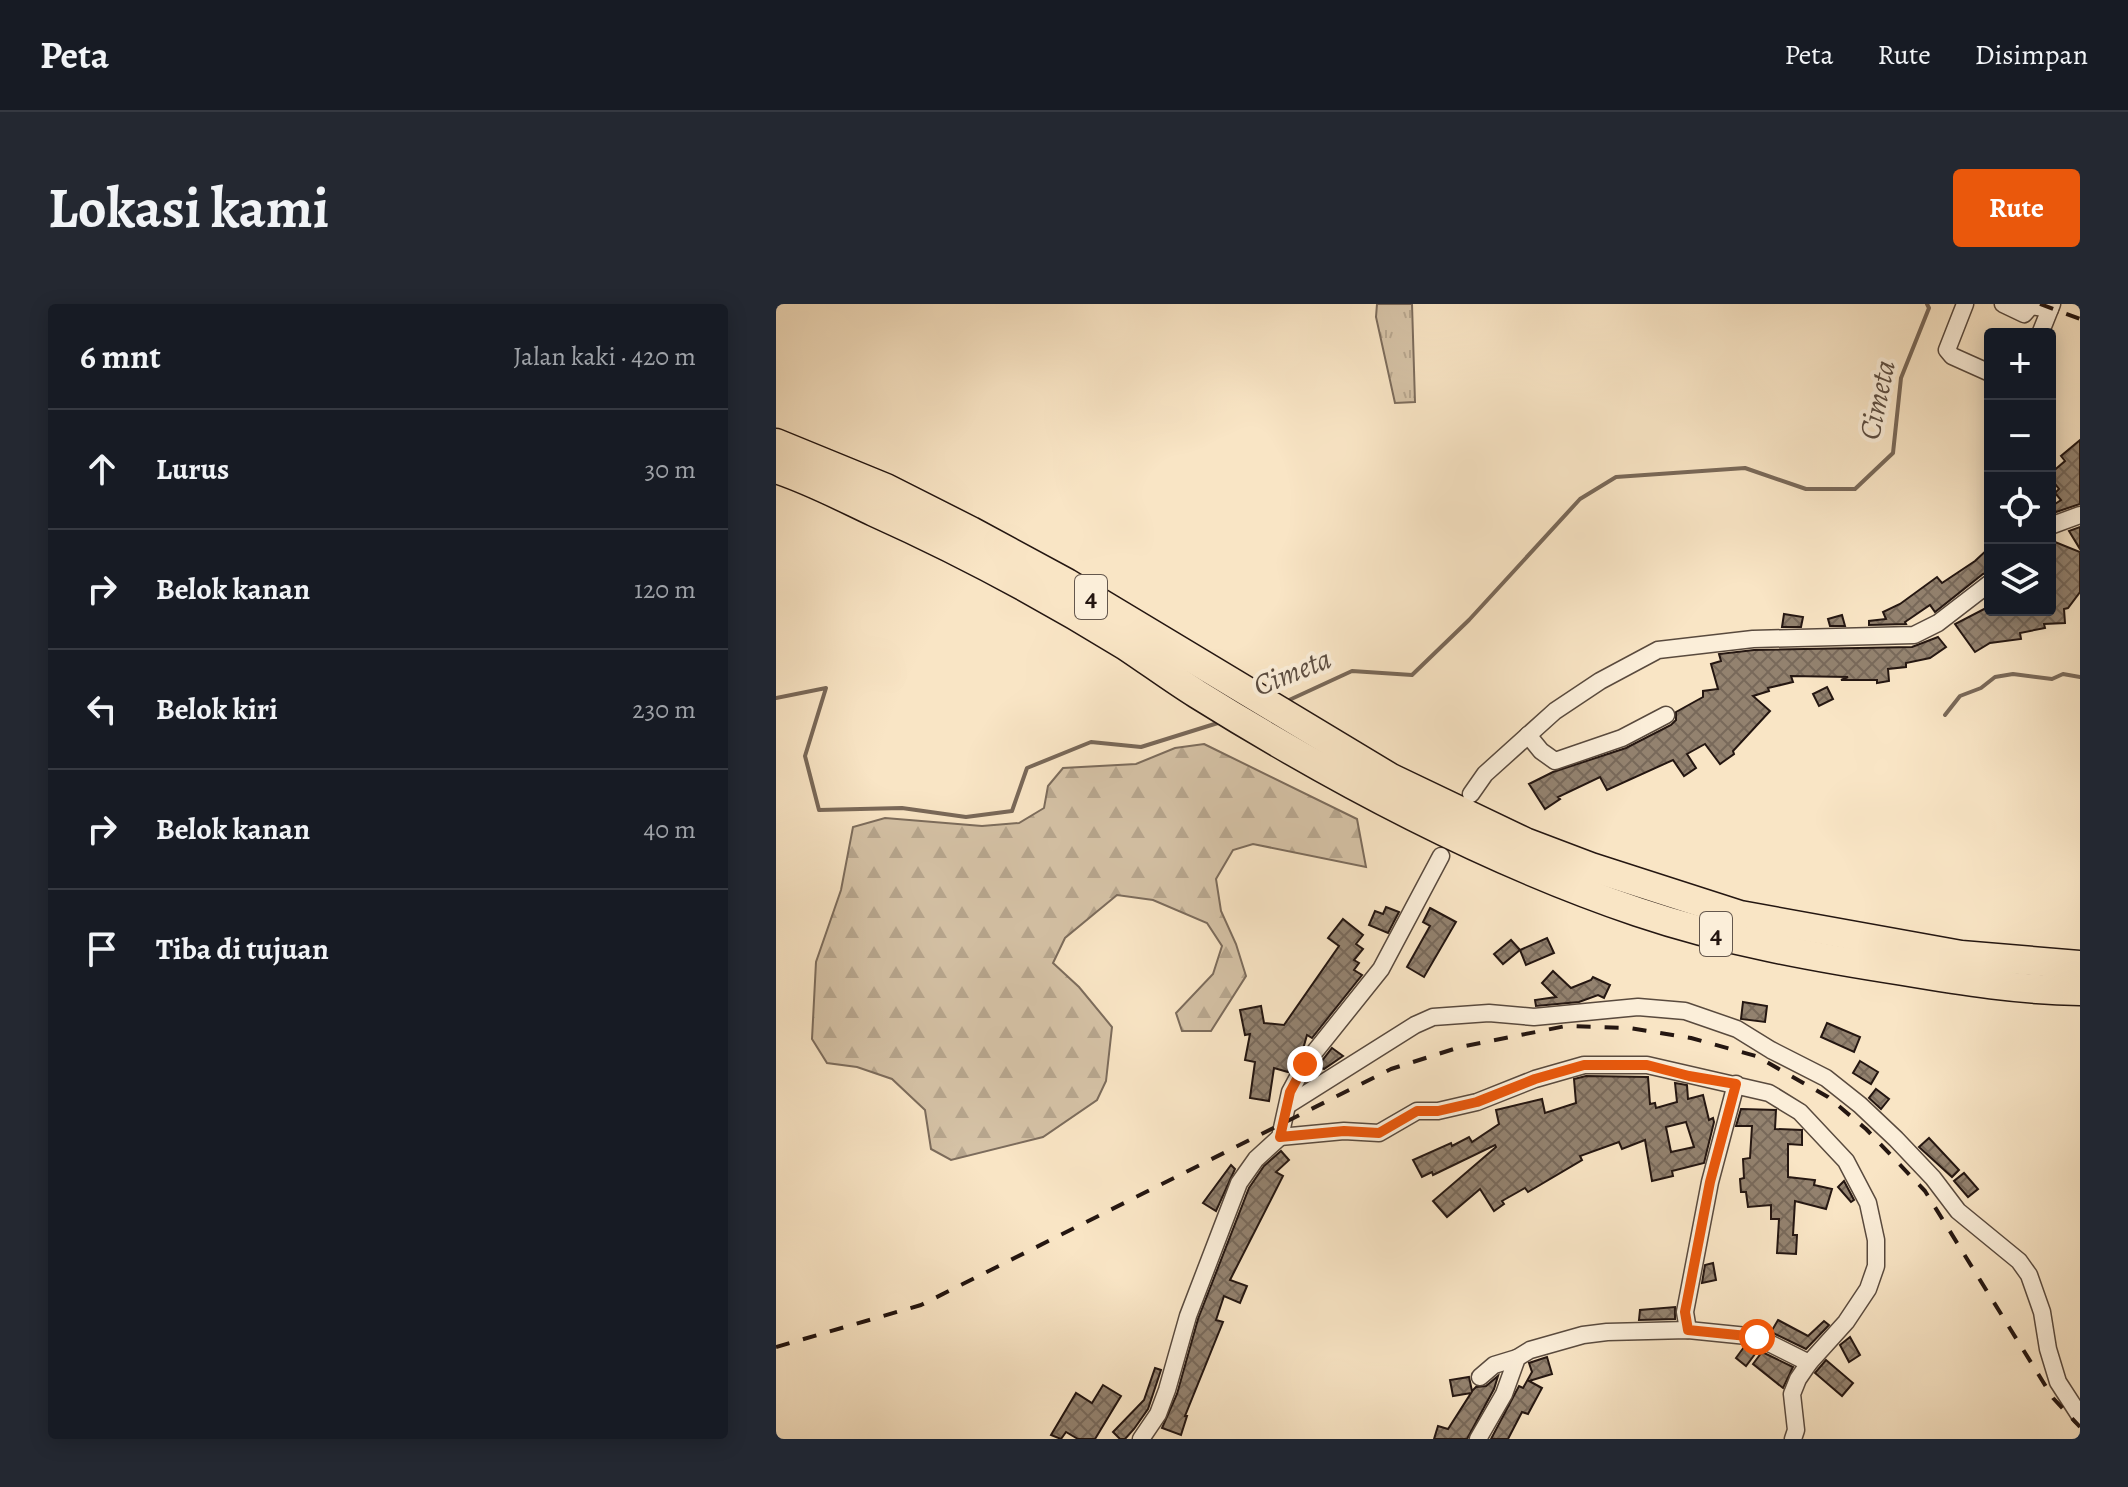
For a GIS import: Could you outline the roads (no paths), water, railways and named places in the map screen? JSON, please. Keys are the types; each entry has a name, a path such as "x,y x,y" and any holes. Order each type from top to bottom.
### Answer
{"highway":[{"name":"4","path":"776,443 886,488 1054,576 1383,787 1530,872 1640,912 1746,943 1930,976 2038,991 2080,991"},
{"name":"4","path":"776,469 944,544 1128,647 1197,694 1383,787 1525,842 1591,867 1740,915 1961,955 2080,965"}],"street":[{"path":"1965,304 1947,350 1952,356 1984,370"},
{"path":"2003,304 2024,314 2031,306 2051,306 2042,328"},
{"path":"2056,524 2080,515"},
{"path":"1471,794 1485,774 1572,698 1658,650 1753,639 1914,635 1938,623 1984,588"},
{"path":"1528,735 1541,751 1555,761 1622,738 1666,715"},
{"path":"1141,1439 1158,1414 1188,1316 1239,1183 1256,1159 1280,1137 1290,1092 1305,1064 1381,969 1441,856"},
{"path":"1288,1105 1415,1025 1433,1017 1489,1013 1534,1017 1638,1007 1685,1011 1711,1018 1826,1078 1905,1149 1933,1178 1958,1211 2019,1261 2029,1275 2042,1312 2058,1382 2080,1416"},
{"path":"1280,1137 1344,1131 1379,1133 1417,1111 1438,1111 1477,1102 1535,1079 1584,1065 1647,1065 1769,1093 1800,1112 1846,1161 1868,1203 1876,1240 1876,1266 1868,1289 1846,1322 1809,1363 1792,1394 1796,1430 1793,1439"},
{"path":"1688,1330 1685,1312 1710,1182 1736,1084"},
{"path":"1480,1377 1494,1365 1530,1350 1583,1335 1607,1332 1688,1330 1757,1337 1809,1363"},
{"path":"1478,1439 1504,1394 1517,1358"}],"waterway":[{"name":"Cimeta","path":"1287,701 1352,671 1412,675 1469,620 1580,499 1616,477 1745,468 1806,489 1855,489 1893,453 1901,378 1929,308 1927,304"},
{"path":"1945,715 1960,696 1981,688 1995,677 2013,674 2052,679 2063,674 2080,677"},
{"name":"Cimeta","path":"776,698 826,688 805,756 819,810 902,808 966,817 1012,811 1027,768 1091,742 1141,747 1221,722"}],"railway":[{"path":"2040,304 2080,319"},
{"path":"776,1347 921,1305 1391,1069 1460,1047 1566,1026 1629,1028 1691,1038 1756,1056 1828,1097 1866,1129 1925,1191 2053,1398 2080,1427"}]}
